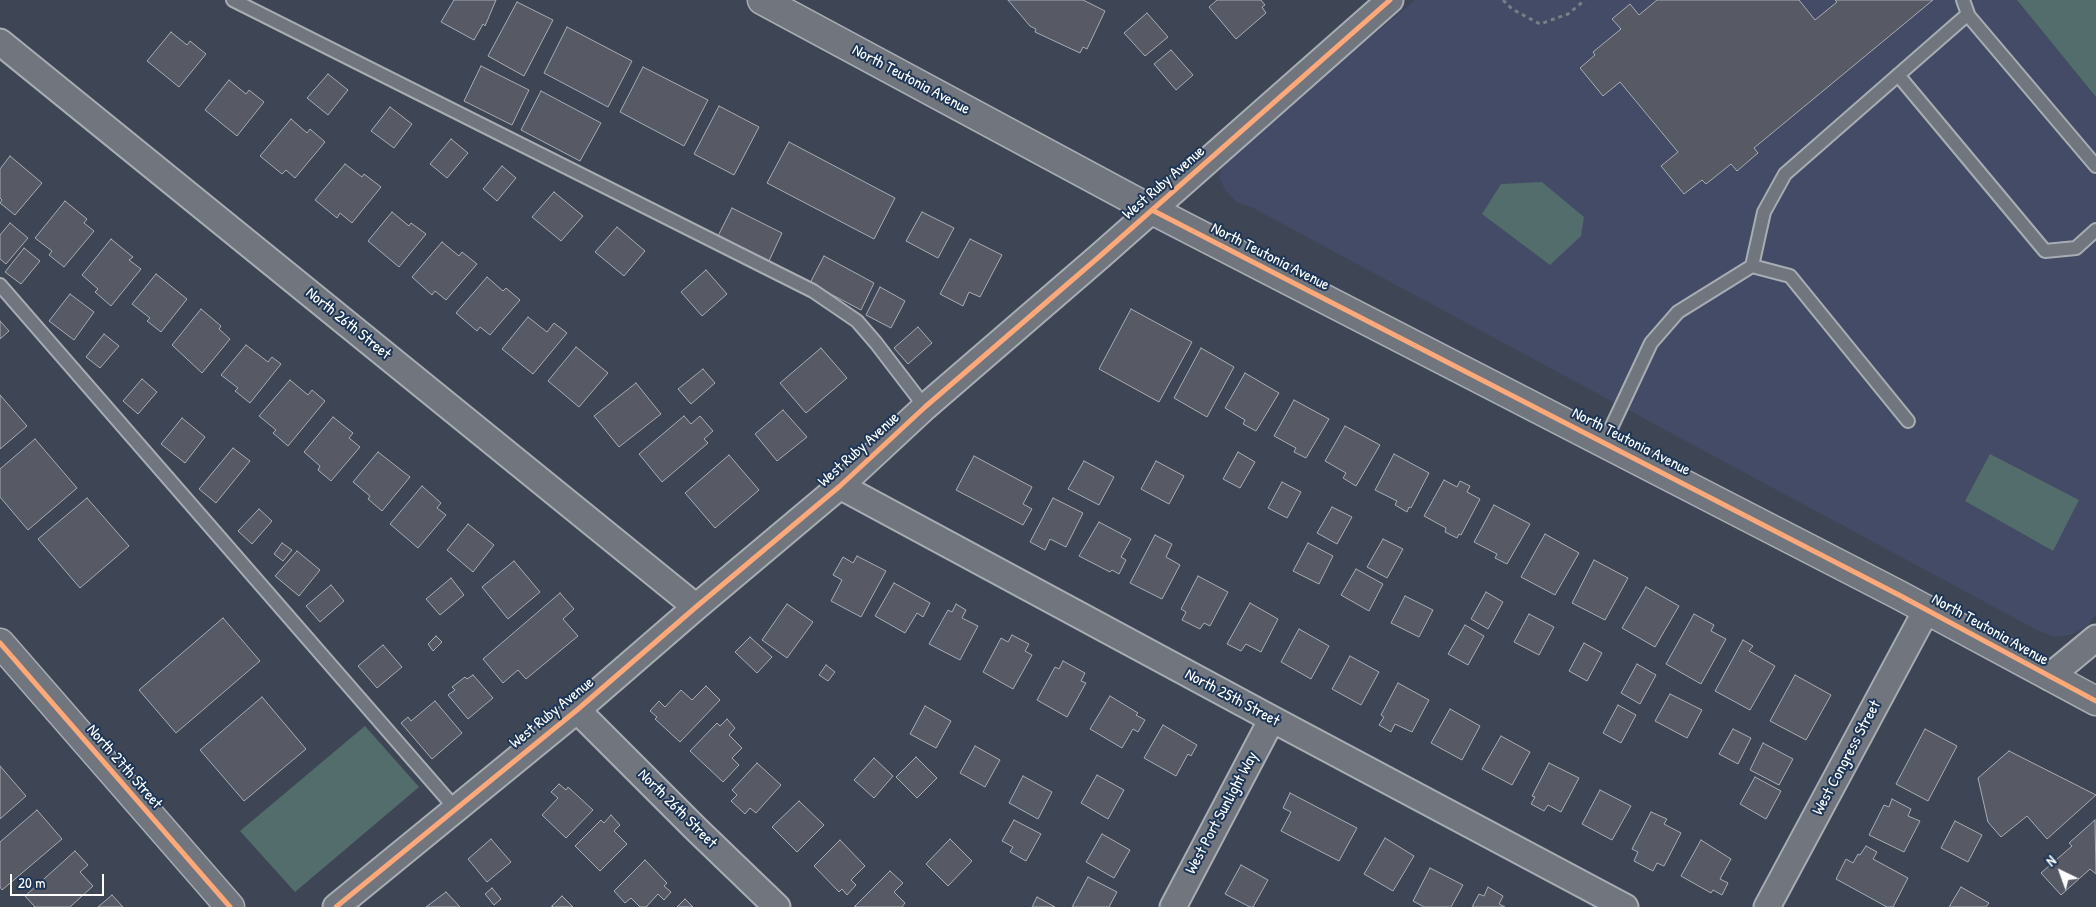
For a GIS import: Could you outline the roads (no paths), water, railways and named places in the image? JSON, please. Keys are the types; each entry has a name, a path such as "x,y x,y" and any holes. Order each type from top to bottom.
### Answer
{"main road":[{"name":"North Teutonia Avenue","path":"762,0 1152,210 1927,609 2096,701"},
{"name":"North 27th Street","path":"0,642 230,907"}],"street":[{"name":"West Ruby Avenue","path":"336,907 577,710 840,486 925,407 1152,210 1374,5"},
{"name":"North 26th Street","path":"0,42 696,607"},
{"name":"North 25th Street","path":"840,486 1625,907"},
{"name":"West Congress Street","path":"1767,907 1927,609"},
{"path":"2049,677 2096,638"},
{"name":"North 26th Street","path":"577,710 777,907"},
{"name":"West Port Sunlight Way","path":"1173,907 1272,719"}],"lane":[{"path":"233,0 813,291 857,321 925,407"},
{"path":"1963,0 1967,14 2096,166"},
{"path":"1604,443 1651,343 1678,312 1752,266 1764,212 1785,174 1967,14"},
{"path":"1898,75 2044,251 2076,248 2096,230"},
{"path":"1752,266 1790,276 1908,421"},
{"path":"0,285 455,808"}]}
